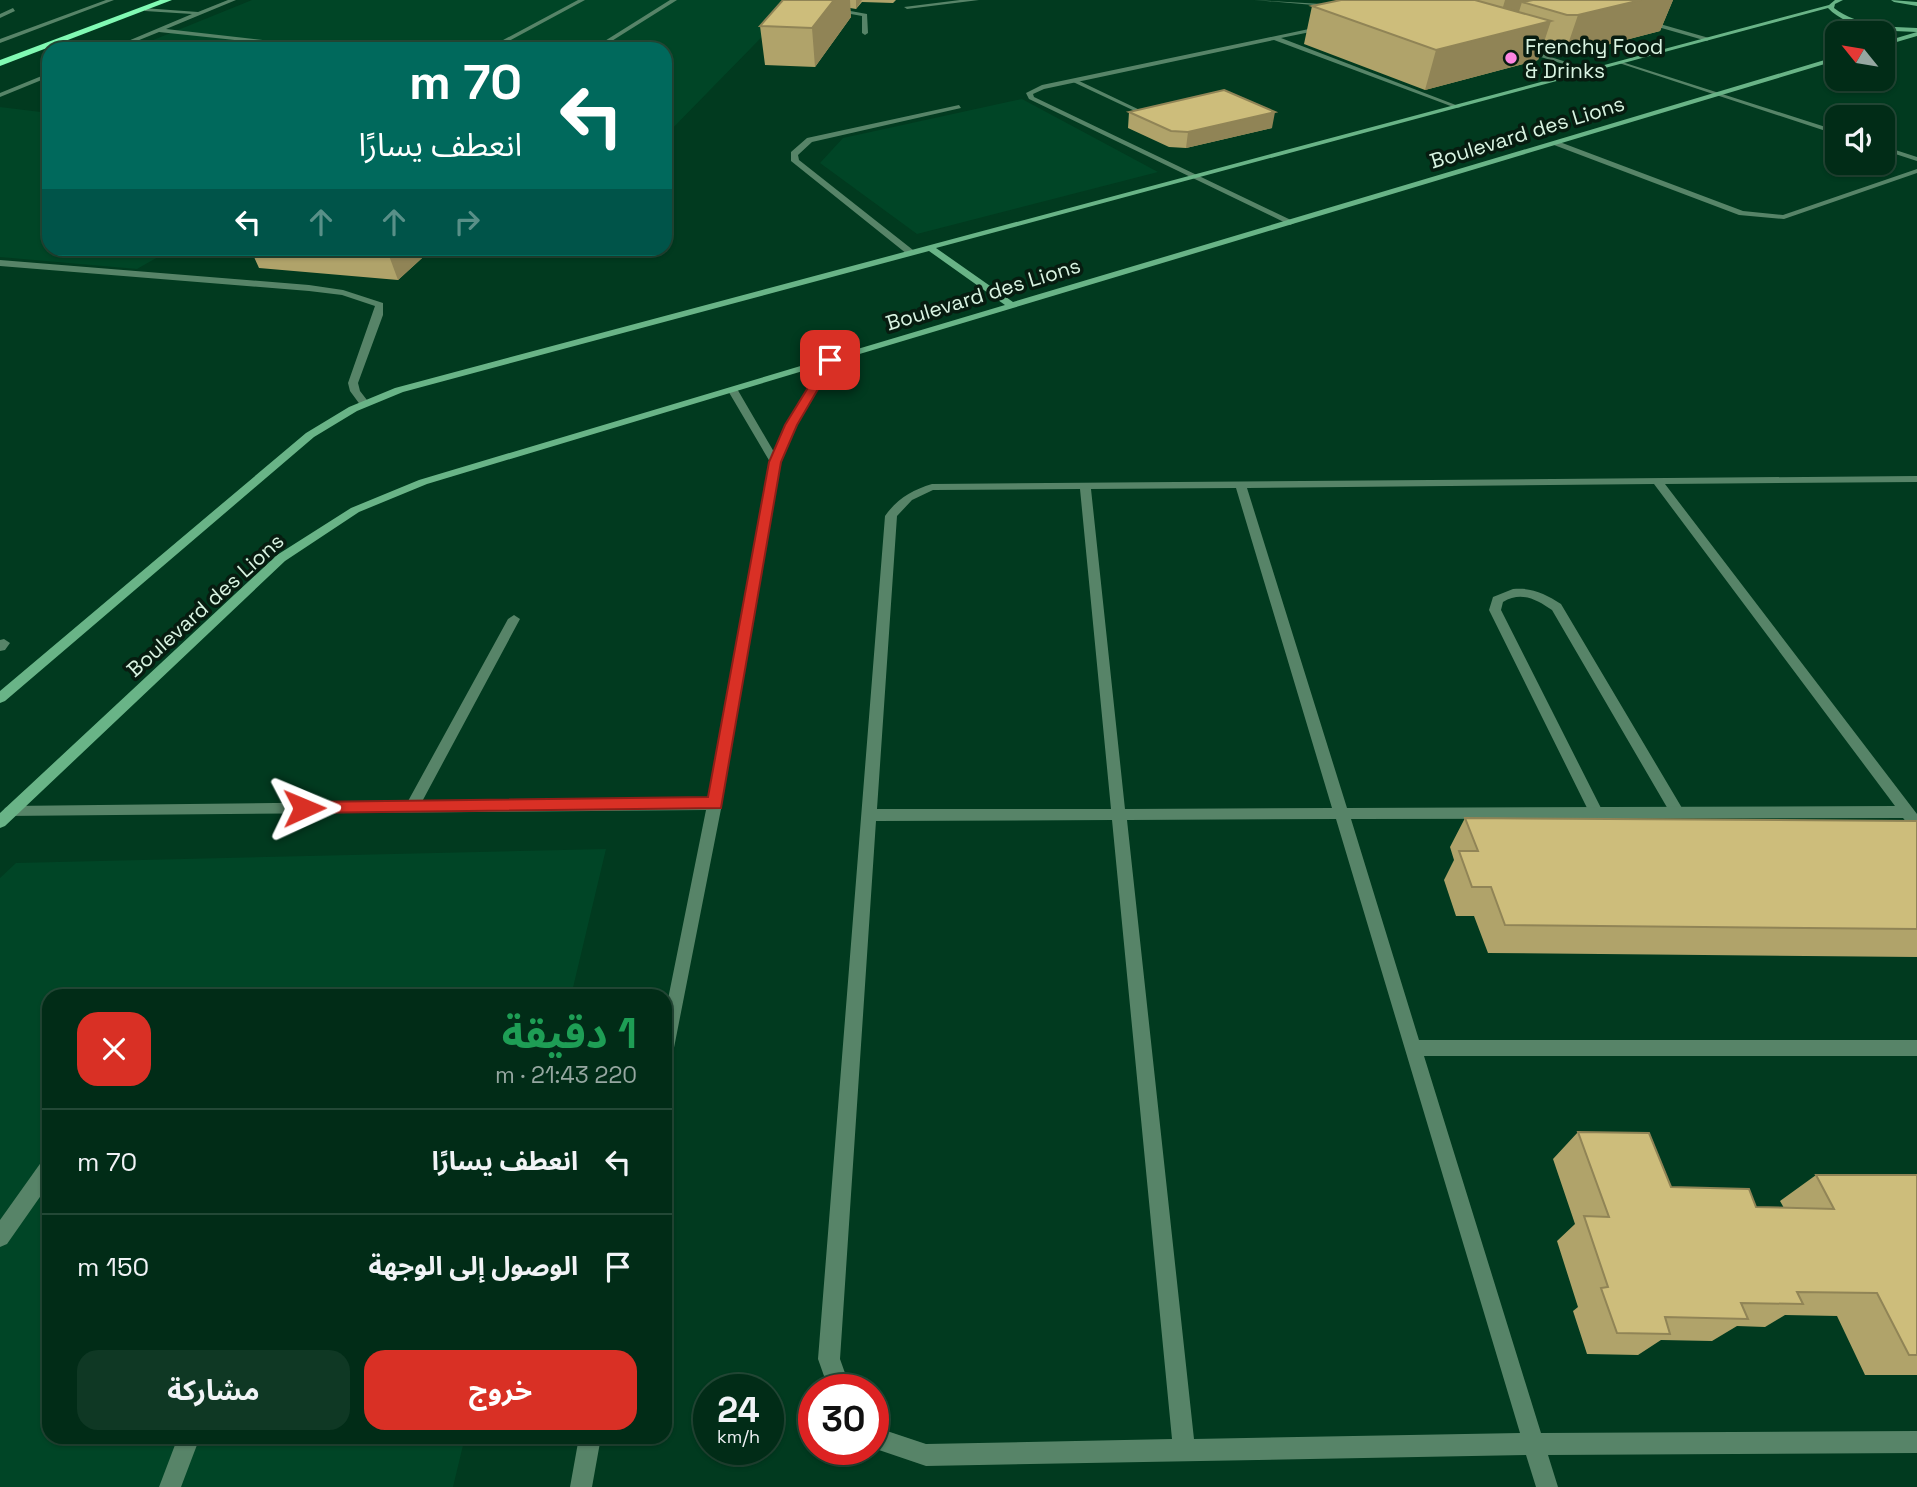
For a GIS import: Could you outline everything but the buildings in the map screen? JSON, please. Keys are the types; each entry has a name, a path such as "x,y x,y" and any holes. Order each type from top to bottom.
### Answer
{"highway":[{"path":"0,51 138,0"},
{"path":"56,42 168,0"},
{"path":"0,63 42,47"}],"main road":[{"path":"1821,0 1832,5 1835,12 1856,21 1917,32"},
{"name":"Boulevard des Lions","path":"0,698 310,435 365,404 399,390 1458,107 1832,5 1840,0"},
{"path":"1894,0 1917,4"},
{"path":"1895,40 1917,32"},
{"name":"Boulevard des Lions","path":"5,817 281,558 355,510 423,482 1825,62"},
{"path":"929,247 1012,306"}],"street":[{"path":"0,43 111,0"},
{"path":"129,42 233,0"},
{"path":"503,42 582,0"},
{"path":"606,42 674,0"},
{"path":"813,0 808,5 861,12 864,15 865,33"},
{"path":"907,7 976,0"},
{"path":"1257,0 1351,6"},
{"path":"145,9 200,13"},
{"path":"0,16 13,10"},
{"path":"1633,18 1707,39"},
{"path":"1290,223 1031,98 1029,93 1073,80 1271,37 1336,26"},
{"path":"158,30 266,42"},
{"path":"1271,37 1458,107"},
{"path":"0,43 14,46"},
{"path":"1521,50 1588,70"},
{"path":"1621,62 1825,129"},
{"path":"0,94 42,78"},
{"path":"1073,80 1140,112"},
{"path":"909,252 795,161 794,154 810,140 959,107"},
{"path":"1557,143 1742,213 1762,216 1784,217 1917,171"},
{"path":"1895,151 1915,157"},
{"path":"0,263 309,288 365,298 380,305 353,383 355,391 365,404"},
{"path":"672,1022 715,804 775,462 791,425 830,360"},
{"path":"732,389 775,462"},
{"path":"834,1374 829,1359 891,516 898,504 911,495 932,488 1917,479"},
{"path":"1657,481 1917,825"},
{"path":"1241,485 1547,1487"},
{"path":"1085,486 1184,1450"},
{"path":"1597,812 1495,610 1497,600 1505,594 1537,594 1557,607 1677,812"},
{"path":"412,807 514,619"},
{"path":"5,817 412,807 715,804"},
{"path":"869,815 1907,811"},
{"path":"1413,1048 1917,1048"},
{"path":"0,1237 42,1178"},
{"path":"889,1443 926,1455 1534,1444 1917,1442"},
{"path":"170,1487 186,1444"},
{"path":"581,1487 589,1444"}],"shaded area":[{"path":"252,0 798,0 672,129 672,42 148,42"},
{"path":"1022,99 1158,172 917,234 820,163 843,138"},
{"path":"0,107 42,112 42,256 160,256 137,269 0,257"},
{"path":"606,849 573,989 42,989 42,1444 463,1444 453,1487 0,1487 0,878 16,863"}],"place":[{"name":"Frenchy Food & Drinks","path":"1511,58"}],"route":[{"path":"304,808 715,804 775,462 809,391 830,360"}]}
